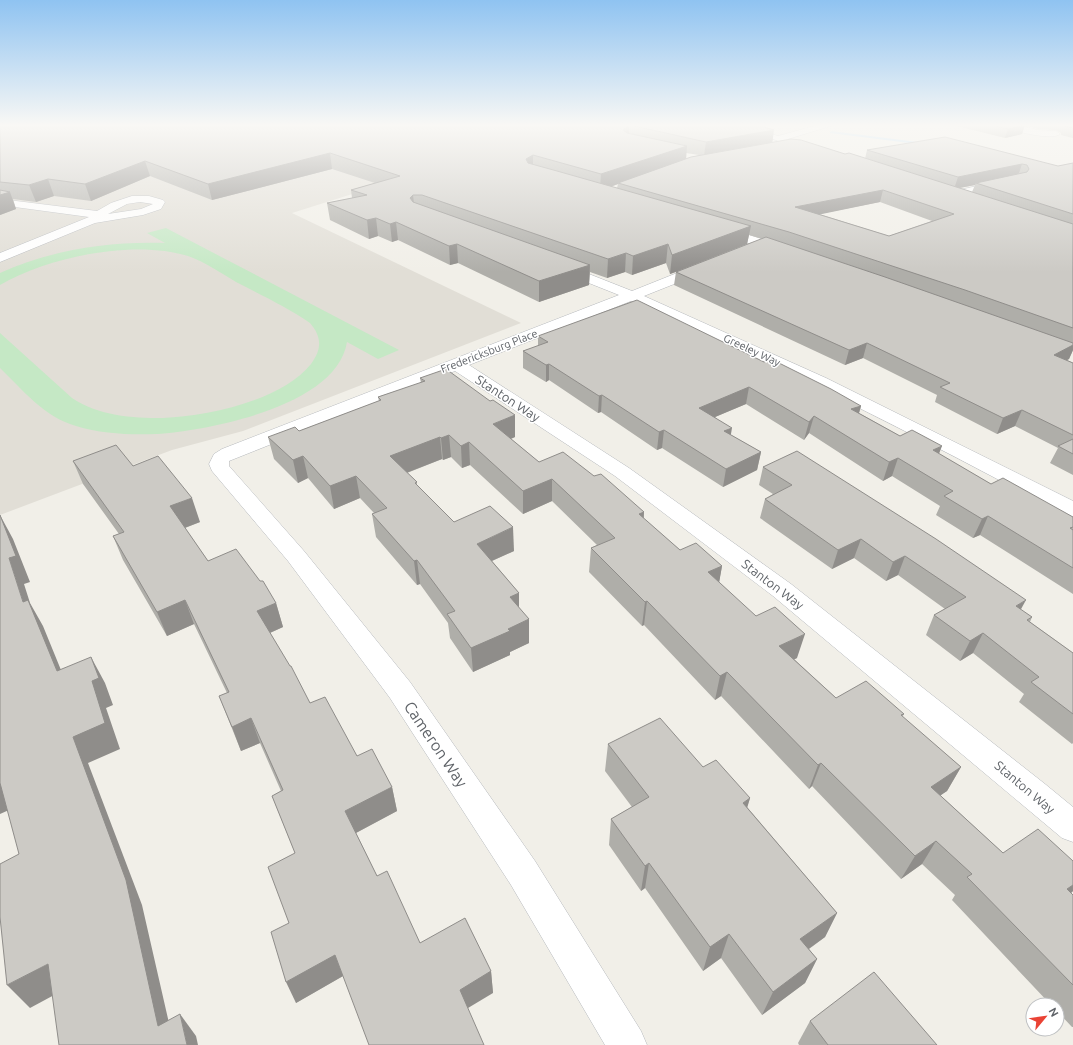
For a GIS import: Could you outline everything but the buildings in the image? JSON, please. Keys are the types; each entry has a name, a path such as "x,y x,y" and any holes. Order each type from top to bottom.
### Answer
{"street":[{"path":"972,201 948,194 1011,182"},
{"path":"0,202 96,218 0,258"},
{"path":"705,225 794,254"},
{"path":"742,252 764,244"},
{"name":"Fredericksburg Place","path":"218,462 220,458 229,453 719,261"},
{"name":"Greeley Way","path":"546,262 631,296 771,358 926,433 1073,510"},
{"name":"Stanton Way","path":"456,364 622,472 782,590 1073,827"},
{"name":"Cameron Way","path":"218,462 219,466 296,556 400,690 523,873 628,1045"}],"shaded area":[{"path":"0,174 416,174 292,213 521,323 243,431 172,450 0,515"}],"green space":[{"path":"166,228 399,350 378,359 347,342 338,364 321,383 296,398 268,410 238,420 208,427 180,432 137,434 96,431 64,422 35,402 0,368 0,333 72,398 93,409 116,415 139,417 181,417 222,410 243,404 282,388 298,377 315,359 319,348 319,343 317,333 310,323 283,306 236,282 207,264 188,256 166,251 143,249 117,250 66,259 42,266 0,285 0,273 39,258 102,246 165,243 147,233"}]}
